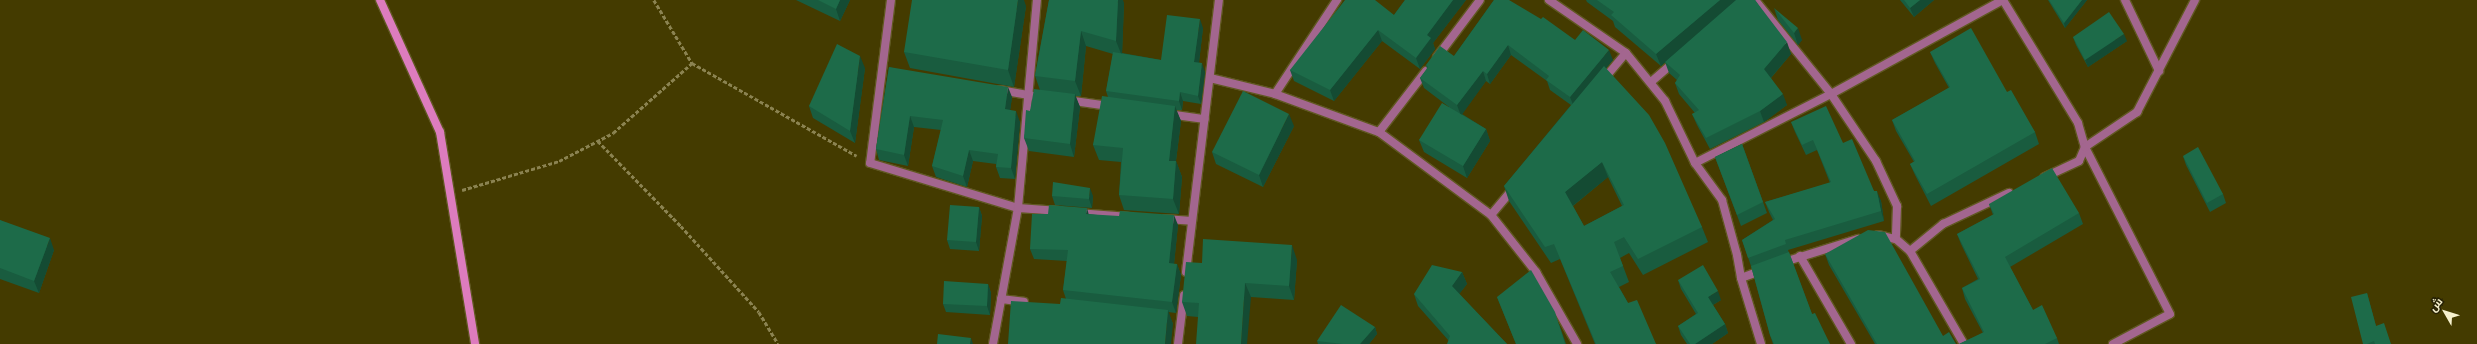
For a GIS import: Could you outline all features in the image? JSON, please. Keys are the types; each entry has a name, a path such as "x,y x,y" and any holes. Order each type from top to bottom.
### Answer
{"main road":[{"path":"380,0 440,132 475,344"}],"street":[{"path":"891,0 885,70 870,163 1018,208 1136,217"},
{"path":"993,344 1018,208 1030,95 1037,0"},
{"path":"1178,344 1177,319 1185,285 1220,0"},
{"path":"1275,94 1337,0"},
{"path":"1379,132 1480,0"},
{"path":"1549,0 1626,53 1665,101 1695,163 1722,200 1741,278 1761,344"},
{"path":"1755,0 1831,94 1876,161 1897,206 1896,239"},
{"path":"1695,163 1831,94 2003,0 2078,123 2085,147 2170,314 2113,344"},
{"path":"2125,0 2159,71"},
{"path":"2034,182 2079,161 2085,147 2137,112 2195,0"},
{"path":"1596,89 1626,53"},
{"path":"1651,82 1680,56"},
{"path":"1210,78 1275,94 1379,132 1491,216 1536,272 1577,344"},
{"path":"990,88 1045,97"},
{"path":"1060,99 1121,107"},
{"path":"1159,113 1205,119"},
{"path":"1491,216 1521,179"},
{"path":"1910,250 1943,224 2020,188"},
{"path":"1152,218 1192,221"},
{"path":"1741,278 1800,256 1875,234 1896,239 1910,250 1964,344"},
{"path":"1800,256 1852,344"},
{"path":"1001,300 1033,303"}],"path":[{"path":"654,0 692,63 870,163"},
{"path":"450,193 559,161 613,133 692,63"},
{"path":"598,141 681,226 759,312 778,344"}],"building":[{"path":"818,0 840,0 836,9"},
{"path":"912,0 1018,0 1008,70 904,52"},
{"path":"1049,0 1118,0 1116,41 1081,31 1075,81 1035,76"},
{"path":"1345,0 1375,0 1394,15 1405,0 1453,0 1427,35 1431,38 1416,58 1378,30 1330,90 1290,70"},
{"path":"1494,0 1509,0 1541,19 1543,17 1575,40 1583,30 1609,50 1570,97 1546,80 1549,76 1508,45 1487,74 1483,71 1457,105 1420,78 1428,67 1426,65 1440,46 1454,56"},
{"path":"1597,0 1720,0 1656,54 1611,15 1614,12"},
{"path":"1736,0 1755,0 1787,42 1764,69 1783,94 1760,111 1706,138 1692,114 1699,110 1675,83 1680,75 1665,62"},
{"path":"1904,0 1920,0 1910,8"},
{"path":"2049,0 2082,0 2064,23"},
{"path":"1774,8 1798,28 1794,33"},
{"path":"2109,12 2124,34 2085,60 2073,37"},
{"path":"1167,15 1200,19 1194,62 1202,63 1198,96 1180,92 1179,101 1106,91 1113,52 1161,60"},
{"path":"1971,28 2007,92 2011,90 2035,132 1927,194 1910,164 1915,161 1892,120 1950,87 1930,52"},
{"path":"837,44 860,56 850,131 809,106"},
{"path":"1604,66 1649,115 1665,143 1702,227 1638,259 1624,237 1614,242 1623,266 1610,272 1628,303 1637,300 1656,344 1596,344 1554,244 1545,247 1504,186","holes":["1602,162 1624,205 1584,226 1565,192"]},
{"path":"889,67 1008,87 1005,109 1016,111 1011,168 996,167 998,154 969,150 963,176 932,166 943,120 910,116 904,155 876,149"},
{"path":"1034,89 1075,94 1070,144 1024,138 1026,110 1030,111"},
{"path":"1243,91 1289,114 1259,175 1212,152"},
{"path":"1102,96 1175,106 1169,161 1176,161 1173,199 1119,195 1123,148 1093,145"},
{"path":"1442,103 1486,129 1463,166 1419,140"},
{"path":"1826,106 1843,143 1852,139 1874,191 1877,191 1881,211 1785,240 1786,244 1748,258 1742,240 1775,219 1765,202 1831,182 1813,140 1802,145 1791,122"},
{"path":"1742,144 1763,202 1737,215 1715,157"},
{"path":"2198,147 2223,194 2207,203 2183,156"},
{"path":"2052,168 2079,213 2005,257 2033,310 2042,305 2057,338 2045,344 1959,344 1984,332 1962,288 1980,279 1957,234 1994,214 1989,204"},
{"path":"1053,182 1090,188 1089,199 1052,196"},
{"path":"950,205 979,207 976,242 947,240"},
{"path":"1049,205 1087,208 1086,214 1119,216 1120,211 1174,215 1169,263 1177,264 1172,302 1063,290 1068,250 1030,249 1032,214 1048,214"},
{"path":"0,220 50,238 34,281 0,268"},
{"path":"1868,230 1885,232 1943,336 1949,332 1956,344 1877,344 1825,254"},
{"path":"1203,239 1292,245 1289,286 1245,283 1241,344 1196,344 1199,303 1182,302 1186,262 1202,263"},
{"path":"1789,252 1812,314 1815,313 1830,344 1774,344 1770,335 1751,266"},
{"path":"1432,265 1462,272 1452,286 1507,344 1447,344 1450,336 1414,294"},
{"path":"1703,265 1718,291 1708,297 1725,324 1695,344 1690,344 1678,326 1698,313 1678,280"},
{"path":"1531,270 1555,312 1565,344 1516,344 1497,297"},
{"path":"944,281 988,284 987,306 943,304"},
{"path":"2367,293 2376,326 2384,323 2391,344 2375,344 2374,341 2363,344 2351,297"},
{"path":"1061,298 1168,310 1165,344 1008,344 1011,301 1060,304"},
{"path":"1341,305 1375,327 1360,344 1317,341"},
{"path":"938,334 971,338 970,344 937,344"}]}
